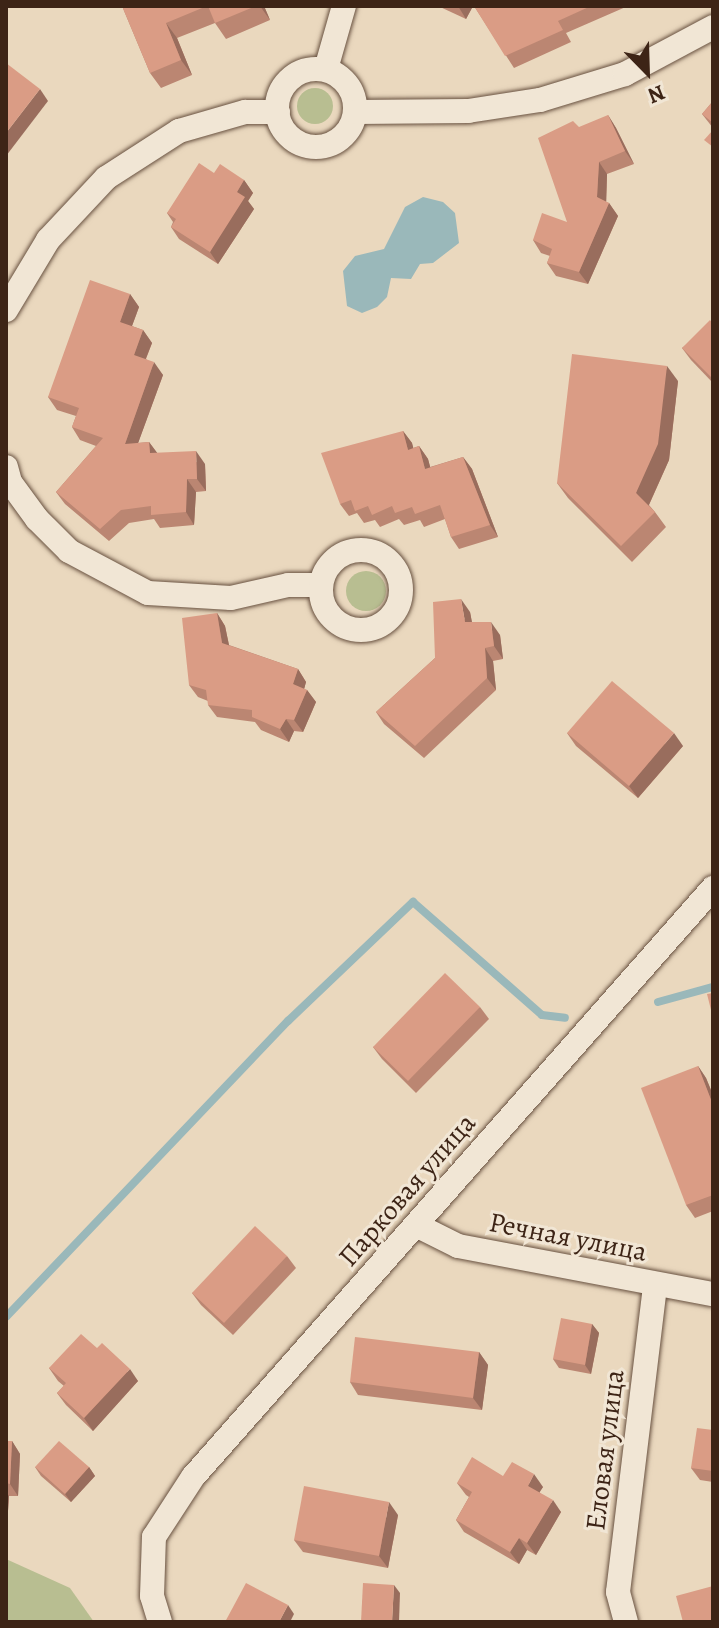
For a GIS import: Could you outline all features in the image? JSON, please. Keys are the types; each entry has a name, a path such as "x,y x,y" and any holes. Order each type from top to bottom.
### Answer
{"street":[{"path":"326,69 344,6"},
{"path":"355,112 468,111 540,100 625,74 713,27"},
{"path":"326,69 345,80 355,98 355,112 345,136 327,146 306,147 288,137 278,112 277,98 288,80 306,70 326,69"},
{"path":"6,310 48,240 106,178 179,131 245,112 278,112"},
{"path":"6,467 10,482 37,519 69,551 148,593 231,598 288,585 321,585"},
{"name":"Парковая улица","path":"160,1622 152,1596 154,1537 193,1477 713,888"},
{"name":"Речная улица","path":"416,1225 458,1246 713,1294"},
{"name":"Еловая улица","path":"626,1622 618,1592 655,1284"}],"green space":[{"path":"315,88 328,93 333,106 328,119 315,124 302,119 297,106 302,93"},
{"path":"366,571 380,577 386,591 380,605 366,611 352,605 346,591 352,577"},
{"path":"6,1559 70,1588 94,1622 6,1622"}],"water":[{"path":"423,197 443,202 455,213 459,243 433,263 420,264 411,279 391,278 387,297 377,307 362,313 347,306 343,271 355,256 384,249 405,207"}],"building":[{"path":"122,6 207,6 166,23 181,60 150,73"},
{"path":"208,6 256,6 215,23"},
{"path":"474,6 591,6 558,21 563,30 505,56"},
{"path":"6,63 40,89 6,133"},
{"path":"713,101 713,123 702,114"},
{"path":"608,115 625,151 599,162 597,197 609,203 579,272 547,263 552,249 533,240 542,213 567,222 538,138 573,121 579,127"},
{"path":"713,130 713,147 704,140"},
{"path":"199,163 214,173 220,164 244,180 237,192 245,197 210,252 171,227 176,219 167,213"},
{"path":"90,280 130,294 120,322 143,330 134,355 154,362 125,444 149,442 150,453 196,451 197,479 187,479 186,512 151,515 151,506 121,510 100,529 56,492 103,438 72,427 79,408 48,397"},
{"path":"710,320 713,324 713,379 682,348"},
{"path":"572,354 667,366 658,444 636,493 655,512 621,546 557,483"},
{"path":"403,431 408,450 419,446 425,469 463,457 490,525 451,537 440,505 415,514 412,507 395,513 392,506 372,515 368,506 355,511 351,500 340,504 321,453"},
{"path":"461,599 465,622 491,622 494,646 485,648 487,678 415,746 376,712 435,658 433,602"},
{"path":"217,613 222,643 298,669 293,684 307,690 294,720 286,719 280,729 252,717 252,710 208,705 206,690 189,685 182,618"},
{"path":"612,681 674,733 629,786 567,733"},
{"path":"445,973 480,1007 408,1081 373,1047"},
{"path":"713,993 713,1018 707,994"},
{"path":"698,1066 713,1105 713,1195 686,1205 641,1088"},
{"path":"255,1226 287,1256 224,1323 192,1293"},
{"path":"561,1318 592,1324 585,1365 553,1359"},
{"path":"81,1334 97,1348 102,1343 130,1369 84,1418 57,1393 66,1383 49,1368"},
{"path":"355,1337 479,1352 473,1398 350,1382"},
{"path":"697,1428 713,1430 713,1471 691,1468"},
{"path":"6,1441 12,1441 10,1484 6,1483"},
{"path":"59,1441 89,1467 65,1494 35,1467"},
{"path":"472,1457 503,1476 512,1462 534,1474 528,1486 553,1500 527,1543 519,1538 510,1552 456,1520 472,1492 457,1483"},
{"path":"304,1486 389,1502 379,1556 294,1540"},
{"path":"246,1583 288,1605 279,1622 225,1622"},
{"path":"363,1583 394,1585 392,1622 361,1622"},
{"path":"713,1586 713,1622 683,1622 676,1596"}],"waterway":[{"path":"6,1317 288,1021 413,902 542,1015 565,1018"},
{"path":"658,1002 713,987"}]}
